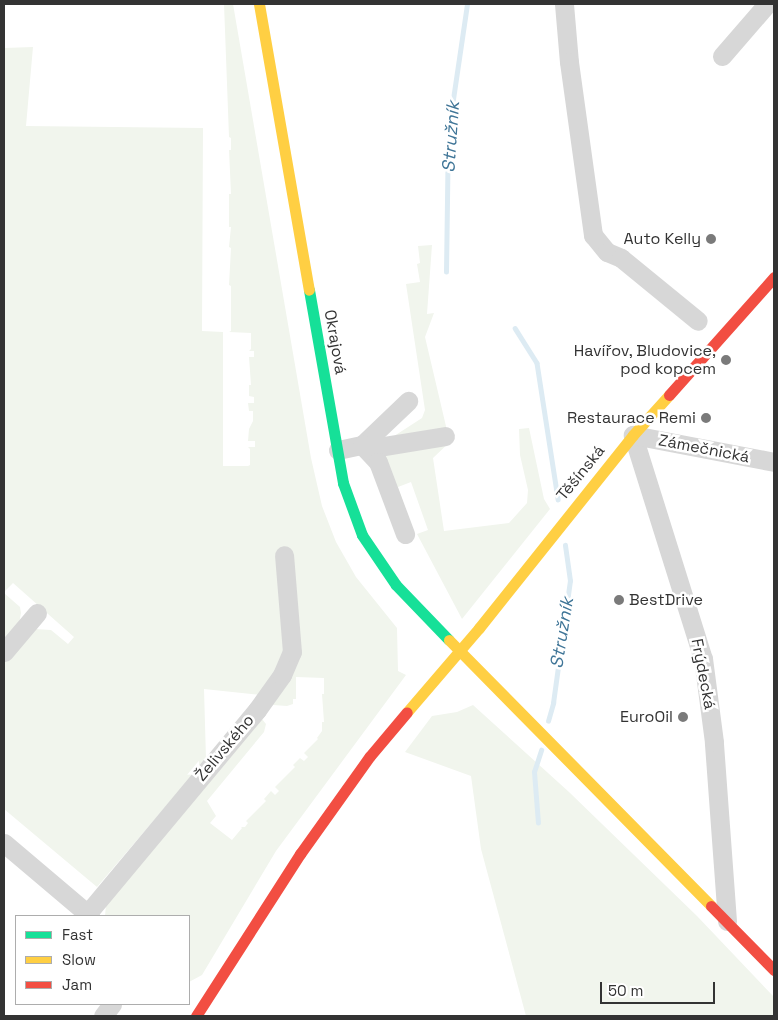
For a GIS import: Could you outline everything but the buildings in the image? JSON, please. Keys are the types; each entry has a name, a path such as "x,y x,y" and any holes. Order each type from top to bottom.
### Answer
{"street":[{"name":"Okrajová","path":"259,4 343,483 362,535 396,585 459,651"},
{"path":"564,4 569,62 593,235 607,252 622,258 698,320"},
{"path":"722,56 766,4"},
{"name":"Těšínská","path":"196,1005 370,756 459,651 633,435 774,277"},
{"path":"364,447 408,401"},
{"name":"Zámečnická","path":"633,435 774,462"},
{"name":"Frýdecká","path":"633,435 703,659 714,742 727,921"},
{"path":"338,450 445,436"},
{"path":"364,447 378,462 405,534"},
{"name":"Želivského","path":"89,915 257,710 282,675 292,652 284,555"},
{"path":"4,652 37,614"},
{"path":"459,651 492,682 774,970"},
{"path":"4,843 89,915"},
{"path":"103,1016 111,1005"}],"shaded area":[{"path":"224,4 233,4 311,458 322,506 336,542 356,577 397,628 398,671 406,675 276,851 202,975 190,981 190,915 105,915 106,904 258,719 262,719 266,724 264,732 207,801 216,816 210,823 232,840 241,827 245,827 248,823 246,821 266,801 264,799 271,791 275,795 279,791 275,787 295,767 293,765 300,758 304,761 308,757 304,753 318,739 322,731 322,722 324,722 322,694 324,694 324,678 296,677 296,699 293,699 293,704 287,706 273,705 261,695 204,689 206,759 97,887 4,809 4,657 35,629 51,630 68,644 74,637 13,583 4,592 4,48 33,47 26,126 203,128 202,331 223,332 223,466 248,466 250,465 250,449 248,447 255,447 255,441 248,441 249,429 253,421 253,411 249,411 248,403 254,403 254,397 249,396 249,385 251,385 249,357 254,357 254,351 249,351 251,349 251,333 229,332 231,331 231,286 229,285 231,248 229,247 231,227 229,227 229,194 231,194 229,150 231,150 231,138 229,137"},
{"path":"432,245 427,314 434,313 425,337 449,439 453,439 433,458 444,531 509,523 527,503 528,490 520,455 519,429 529,428 544,499 550,509 462,619 417,534 428,530 411,482 398,487 408,516 370,443 388,440 422,418 425,410 406,284 420,282 417,264 420,263 418,246"},
{"path":"4,593 20,607 21,613 19,624 4,641"},
{"path":"473,705 569,792 697,916 774,997 774,1016 526,1016 481,849 471,776 405,752 432,716 457,712"}],"waterway":[{"name":"Stružník","path":"446,272 448,133 467,4"},
{"name":"Stružník","path":"515,328 537,363 558,499"},
{"name":"Stružník","path":"548,721 553,703 570,581 565,545"},
{"name":"Stružník","path":"538,823 534,772 541,750"}],"traffic: fast":[{"path":"309,290 343,483 362,535 396,585 449,640"}],"traffic: slow":[{"path":"259,4 309,290"},
{"path":"407,712 479,628 633,435 669,395"},
{"path":"449,640 711,906"}],"traffic: jam":[{"path":"669,395 774,277"},
{"path":"196,1016 300,854 370,756 407,712"},
{"path":"711,906 774,970"}],"place":[{"name":"Auto Kelly","path":"711,239"},
{"name":"Havířov, Bludovice, pod kopcem","path":"726,360"},
{"name":"Restaurace Remi","path":"706,418"},
{"name":"BestDrive","path":"619,600"},
{"name":"EuroOil","path":"683,717"}]}
